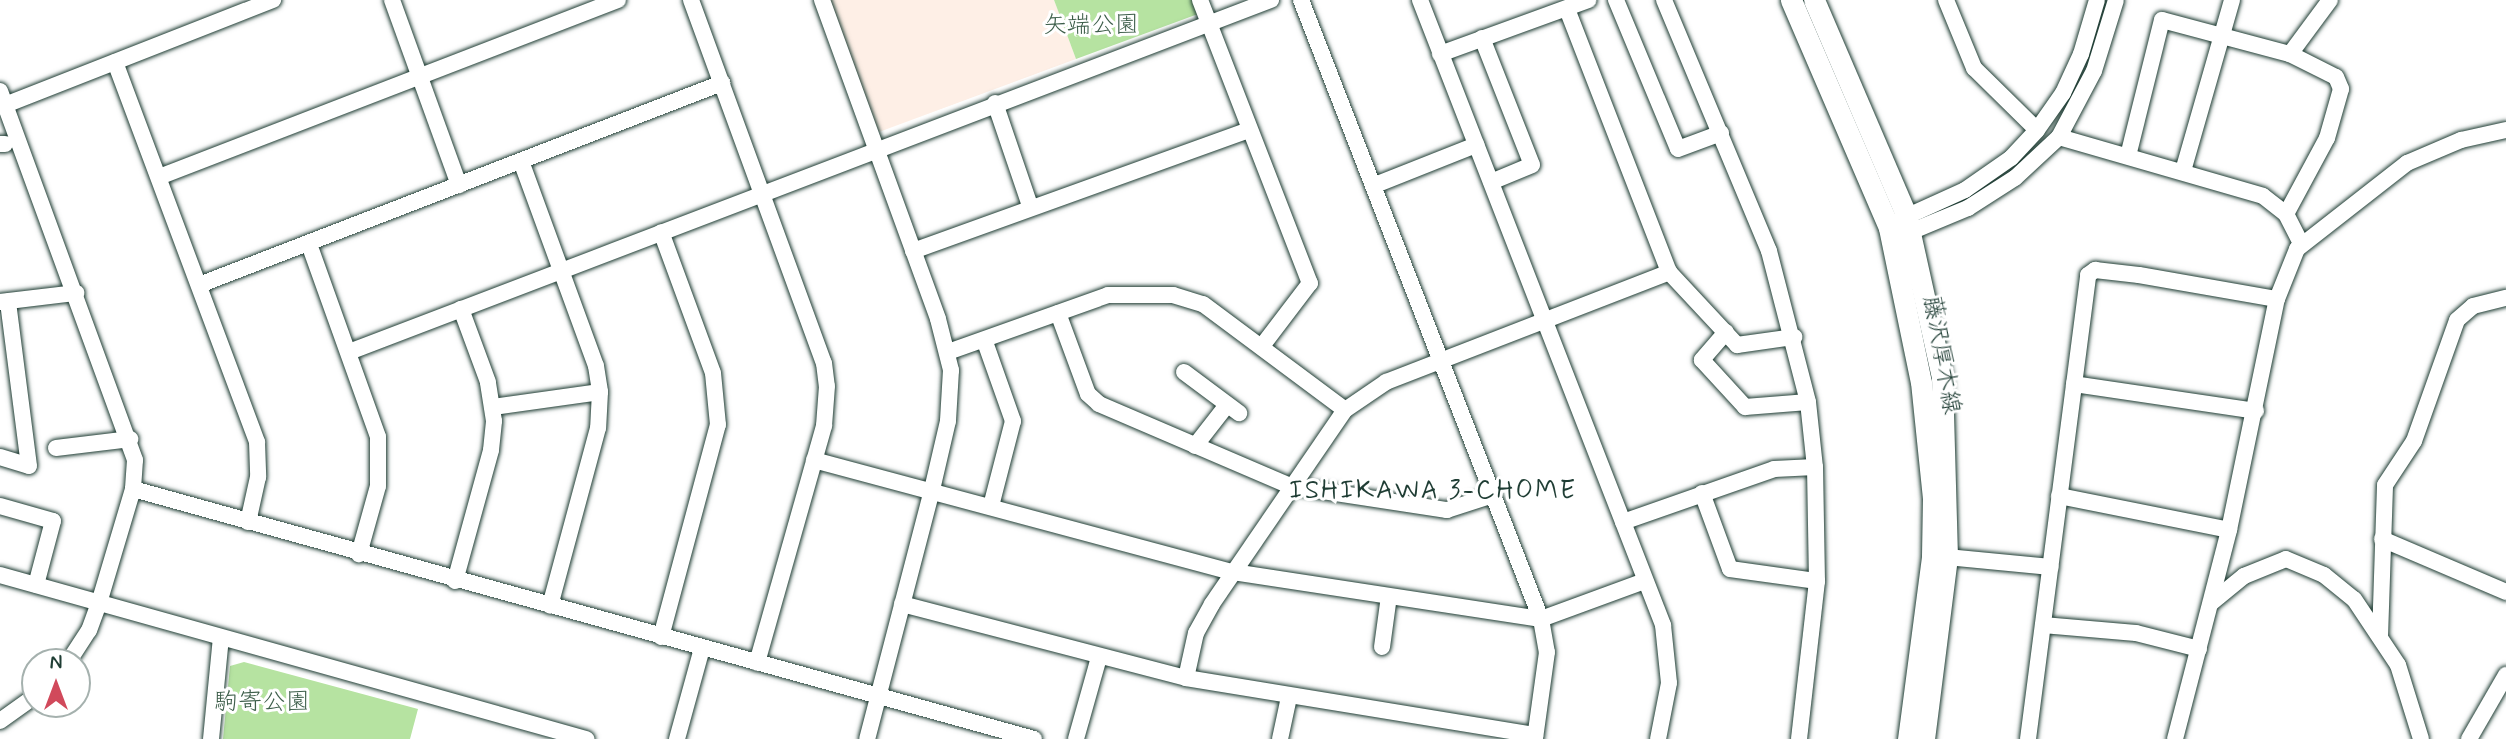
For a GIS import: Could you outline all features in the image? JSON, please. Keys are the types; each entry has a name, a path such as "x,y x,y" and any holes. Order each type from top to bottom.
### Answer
{"main road":[{"name":"藤沢厚木線","path":"1791,0 1889,228 1921,382 1933,498 1932,557 1908,739"},
{"name":"藤沢厚木線","path":"1814,0 1908,223 1942,378 1947,557 1924,739"}],"street":[{"path":"3,98 115,62 273,0"},
{"path":"392,0 459,185"},
{"path":"159,177 618,0"},
{"path":"691,0 824,363 827,404 757,663"},
{"path":"822,0 948,352 951,394 932,490 867,739"},
{"path":"1200,0 1310,283 1262,346"},
{"path":"349,352 876,148 1271,0"},
{"path":"902,604 1186,678 1535,737 1547,652 1541,619 1301,0"},
{"path":"1420,0 1645,581 1669,656 1669,683 1658,739"},
{"path":"1440,54 1588,0"},
{"path":"1616,0 1678,149 1721,133"},
{"path":"1664,0 1769,251 1794,337 1808,402 1815,467 1818,582 1799,739"},
{"path":"1946,0 1974,68 2037,130"},
{"path":"1908,223 1965,190 2011,158 2037,130 2077,64 2097,0"},
{"path":"1889,228 1980,201 2015,178 2059,137 2094,71 2116,0"},
{"path":"2182,171 2232,0"},
{"path":"2290,54 2330,0"},
{"path":"1567,9 1669,272 1737,345 1794,337"},
{"path":"2128,156 2162,20 2290,54 2336,77 2341,89 2327,138 2286,214"},
{"path":"1482,38 1532,165 1491,182"},
{"path":"115,62 257,442 258,477 248,522"},
{"path":"199,285 722,83"},
{"path":"0,85 130,439 133,489 99,603 89,629 77,648"},
{"path":"995,103 1030,206"},
{"path":"913,251 1030,206 1249,130"},
{"path":"2175,739 2229,530 2256,411 2277,299 2301,243 2407,163 2461,140 2506,131"},
{"path":"2059,137 2263,196 2286,214 2301,243"},
{"path":"1375,186 1476,145"},
{"path":"521,161 596,366 600,392 598,428 550,606"},
{"path":"661,232 713,373 718,425 661,637"},
{"path":"309,244 378,437 378,486 359,554"},
{"path":"2028,739 2088,275 2095,270 2277,299"},
{"path":"1186,678 1196,633 1290,486 1345,410 1386,382 1669,272"},
{"path":"0,457 29,466 4,301 76,293"},
{"path":"948,352 985,342 1108,295 1173,295 1203,304 1345,410"},
{"path":"2380,637 2385,485 2414,441 2457,320 2473,306 2506,298"},
{"path":"455,581 491,450 493,407 461,309"},
{"path":"1058,313 1088,394 1099,404 1290,486 1447,510 1493,495"},
{"path":"1727,332 1702,360 1745,407 1808,402"},
{"path":"985,342 1013,421 991,506"},
{"path":"1184,372 1233,409 1195,446"},
{"path":"2074,384 2256,411"},
{"path":"493,407 600,392"},
{"path":"55,448 130,439"},
{"path":"75,445 77,462"},
{"path":"814,460 1233,572 1541,619 1645,581"},
{"path":"1623,523 1774,469 1815,467"},
{"path":"133,489 455,581 1034,739"},
{"path":"1703,493 1730,569 1818,582"},
{"path":"2059,496 2229,530"},
{"path":"0,506 53,521 36,585"},
{"path":"2382,539 2506,592"},
{"path":"1947,557 2051,567"},
{"path":"2211,603 2244,576 2286,559 2297,560 2354,599 2398,665 2421,739"},
{"path":"0,575 586,739"},
{"path":"1382,647 1389,596"},
{"path":"2043,625 2136,633 2199,649"},
{"path":"211,739 221,637"},
{"path":"677,739 702,648"},
{"path":"1076,739 1099,657"},
{"path":"2469,739 2506,675"},
{"path":"1280,739 1289,696"},
{"path":"0,720 21,706"}],"shaded area":[{"path":"830,0 1054,0 1076,59 879,132"}],"green space":[{"name":"矢端公園","path":"1054,0 1193,0 1198,14 1076,59"},
{"name":"駒寄公園","path":"244,662 418,709 410,739 223,739 230,666"}],"district":[{"name":"ISHIKAWA 3-CHOME","path":"1433,492"}]}
